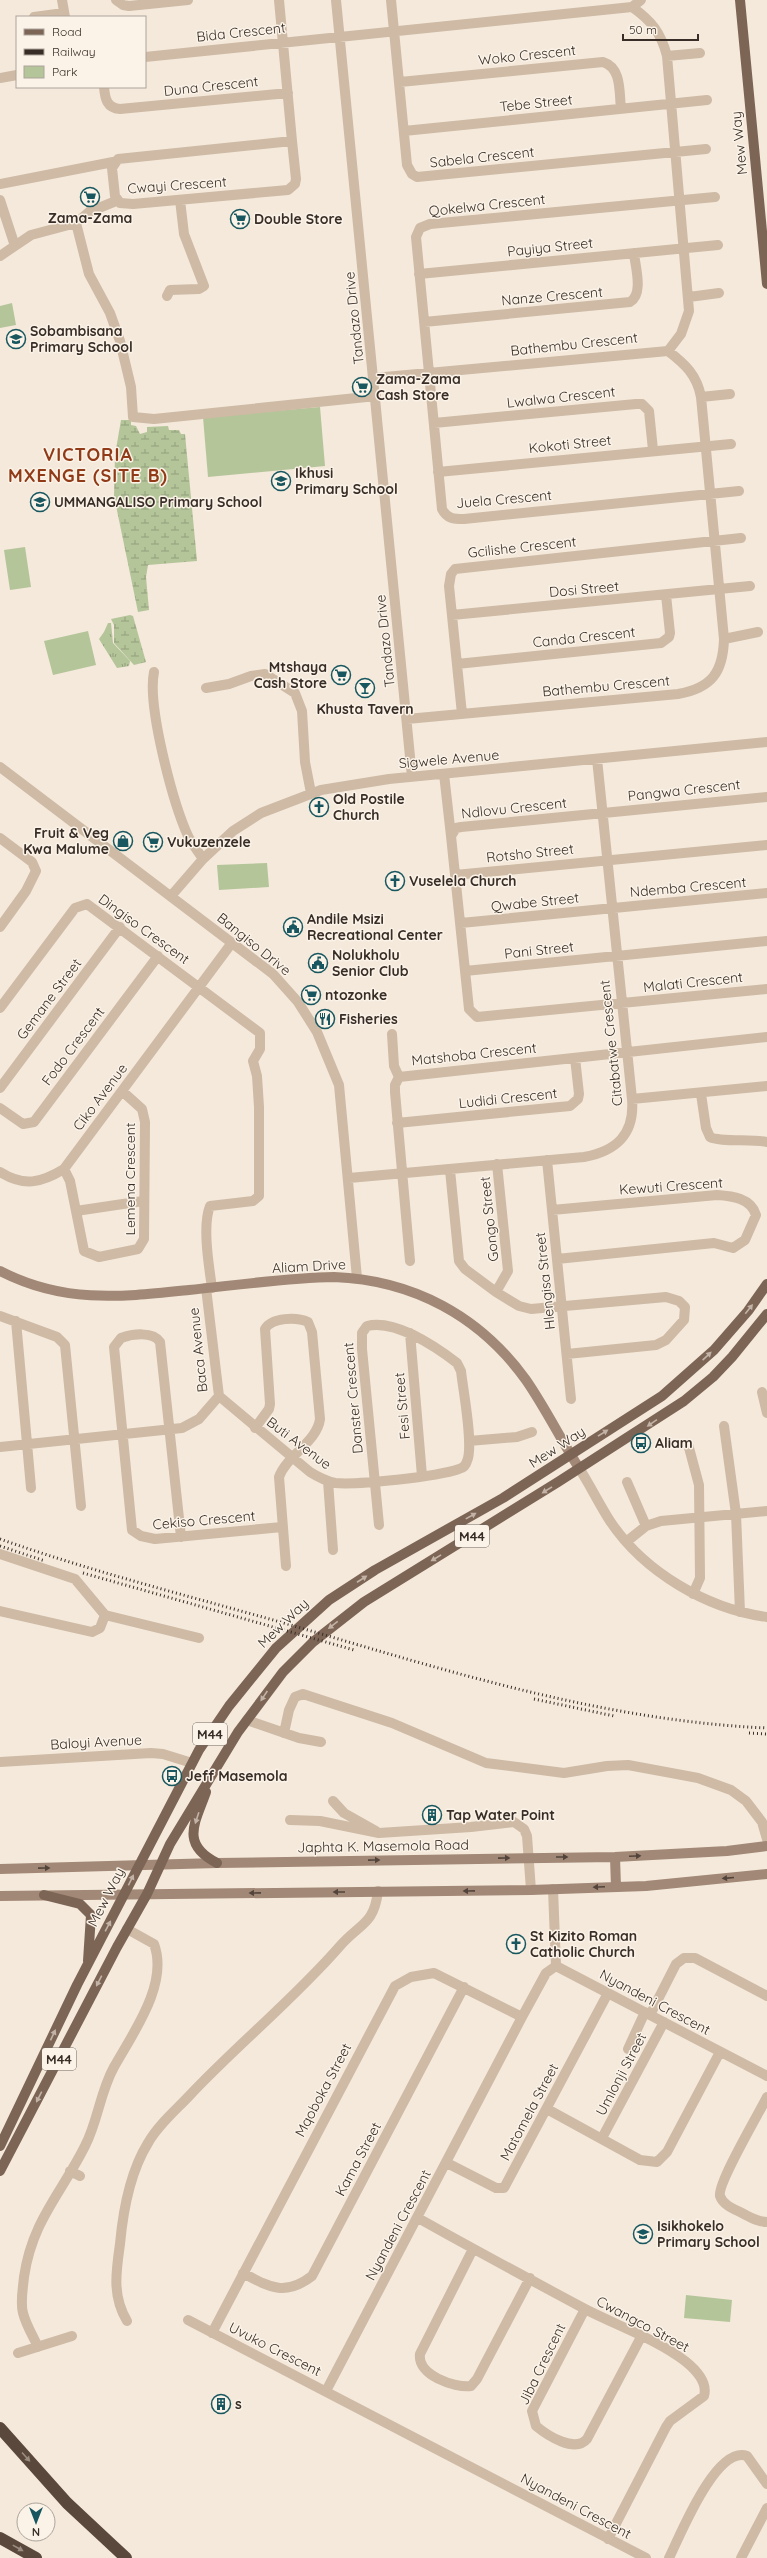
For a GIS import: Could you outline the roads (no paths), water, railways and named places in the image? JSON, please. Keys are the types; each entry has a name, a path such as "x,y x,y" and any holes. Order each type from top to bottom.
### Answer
{"highway":[{"path":"0,2428 67,2503 126,2558"},
{"path":"0,2538 36,2558"}],"main road":[{"name":"Mew Way","path":"740,0 767,284"},
{"name":"Aliam Drive","path":"0,1271 34,1286 88,1297 109,1298 313,1277 357,1278 415,1291 445,1305 478,1328 498,1345 525,1379 580,1468"},
{"name":"Mew Way","path":"0,2146 87,1965 192,1763 228,1706 276,1648 329,1600 375,1570 503,1498 676,1385 714,1350 748,1311 767,1284"},
{"name":"M44","path":"0,2171 147,1894 173,1839 215,1768 247,1720 283,1672 313,1642 364,1602 657,1420 701,1386 732,1357 767,1314"},
{"path":"215,1768 196,1818 193,1836 198,1850 217,1862"},
{"name":"Japhta K. Masemola Road","path":"0,1869 113,1867 139,1864 217,1862 615,1857 727,1851 767,1846"},
{"path":"615,1857 616,1887"},
{"path":"0,1896 531,1890 616,1887 767,1874"},
{"path":"44,1895 80,1904 91,1915 87,1965"}],"street":[{"path":"49,16 64,15 62,0"},
{"path":"116,0 123,5 129,6 188,0"},
{"name":"Cwayi Crescent","path":"113,162 112,176 116,201 133,204 288,190 295,184 296,179 279,0"},
{"name":"Tandazo Drive","path":"336,0 376,396 412,777"},
{"name":"Sabela Crescent","path":"392,0 407,165 412,174 417,177 675,151"},
{"path":"641,0 632,8 652,23 664,44 667,56 689,297 686,324 668,351"},
{"name":"Bida Crescent","path":"146,57 632,8"},
{"path":"667,56 700,53"},
{"name":"Woko Crescent","path":"400,82 603,62 609,64 616,72 621,109"},
{"path":"0,78 16,75"},
{"name":"Duna Crescent","path":"104,88 106,101 109,106 120,109 288,93"},
{"name":"Tebe Street","path":"404,131 707,100"},
{"path":"0,184 113,162 125,157 292,141"},
{"path":"675,151 706,149"},
{"path":"680,200 715,197"},
{"path":"0,200 15,246"},
{"path":"166,296 170,290 199,289 204,286 184,234 180,200"},
{"name":"Qokelwa Crescent","path":"428,373 416,237 417,232 424,225 680,200"},
{"path":"0,256 31,235 76,223 89,212 116,201"},
{"path":"76,223 90,274 110,313 120,341 131,387 133,417 154,419 376,396"},
{"name":"Payiya Street","path":"419,274 718,245"},
{"name":"Nanze Crescent","path":"424,322 630,302 638,293 634,253"},
{"path":"689,297 719,293"},
{"name":"Bathembu Crescent","path":"374,378 668,351 688,367 696,377 701,397 718,589 724,638 720,666 713,677 704,685 691,691 407,719"},
{"name":"Juela Crescent","path":"428,373 442,509 444,514 455,519 710,494"},
{"path":"701,397 730,394"},
{"name":"Lwalwa Crescent","path":"434,423 642,404 649,411 653,450"},
{"path":"705,446 731,444"},
{"name":"Kokoti Street","path":"438,472 705,446"},
{"path":"710,494 739,491"},
{"path":"714,542 741,538"},
{"name":"Gcilishe Crescent","path":"462,714 449,579 451,574 461,567 714,542"},
{"path":"718,589 750,586"},
{"name":"Dosi Street","path":"452,615 718,589"},
{"name":"Canda Crescent","path":"457,664 661,643 669,637 670,633 666,595"},
{"path":"724,638 758,632"},
{"path":"154,672 151,685 153,704 169,775 183,824 194,846 203,859"},
{"path":"206,688 229,684 251,676 265,674 295,693 303,716 305,762 311,793"},
{"name":"Sigwele Avenue","path":"171,896 217,844 251,819 311,793 335,786 767,742"},
{"name":"Citabatwe Crescent","path":"349,1178 450,1170 596,1154 614,1146 625,1134 631,1120 632,1099 616,956 608,860 597,759"},
{"name":"Bangiso Drive","path":"0,767 171,896 231,944 273,974 298,1002 321,1041 339,1085 349,1178 357,1278"},
{"path":"444,774 451,836"},
{"name":"Pangwa Crescent","path":"603,812 767,797"},
{"name":"Ndlovu Crescent","path":"603,812 461,826 456,828 451,836 469,1009 477,1017 622,1004"},
{"path":"0,927 26,892 36,871 32,862 1,842"},
{"path":"608,860 767,845"},
{"name":"Rotsho Street","path":"455,875 608,860"},
{"name":"Ndemba Crescent","path":"612,908 767,893"},
{"name":"Dingiso Crescent","path":"0,1008 75,908 83,904 91,906 199,986"},
{"name":"Qwabe Street","path":"461,923 612,908"},
{"name":"Gemane Street","path":"0,1088 120,927"},
{"path":"616,956 767,941"},
{"name":"Ciko Avenue","path":"0,1172 14,1180 27,1183 38,1182 64,1168 231,944"},
{"name":"Fodo Crescent","path":"0,1108 23,1124 34,1122 158,956"},
{"name":"Pani Street","path":"465,971 616,956"},
{"name":"Baca Avenue","path":"0,1447 74,1438 170,1430 186,1426 200,1419 219,1396 209,1288 207,1217 210,1206 253,1201 259,1196 260,1120 257,1076 253,1062 260,1049 261,1038 260,1033 252,1026 199,986"},
{"name":"Malati Crescent","path":"622,1004 767,989"},
{"path":"392,1034 394,1066 399,1076"},
{"path":"627,1052 767,1037"},
{"name":"Matshoba Crescent","path":"410,1261 397,1123 395,1085 399,1076 627,1052"},
{"name":"Ludidi Crescent","path":"397,1123 570,1106 578,1098 579,1094 575,1058"},
{"path":"632,1099 701,1094 767,1086"},
{"name":"Lemena Crescent","path":"76,1211 84,1251 94,1256 106,1256 136,1250 143,1242 144,1114 138,1104 122,1091"},
{"path":"701,1094 706,1128 710,1138 717,1140 752,1139 767,1142"},
{"name":"Hlengisa Street","path":"547,1160 571,1399"},
{"name":"Gongo Street","path":"496,1292 508,1271 497,1164"},
{"path":"64,1168 70,1180 76,1211 143,1201"},
{"path":"450,1170 459,1261 469,1272 496,1292 525,1308 666,1297 679,1301 686,1311 682,1323 666,1340 656,1345 567,1354"},
{"name":"Kewuti Crescent","path":"552,1210 717,1195 742,1199 753,1208 756,1215 745,1240 733,1248 714,1243 556,1259"},
{"path":"0,1316 57,1337 65,1345 81,1506"},
{"path":"255,1428 269,1409 270,1404 265,1329 274,1322 296,1319 308,1322 312,1332 320,1419 316,1429 284,1466 278,1481 286,1566"},
{"path":"16,1321 30,1488"},
{"name":"Danster Crescent","path":"374,1480 362,1349 362,1333 367,1326 377,1325 410,1334 451,1358 460,1367 468,1441"},
{"name":"Fesi Street","path":"410,1334 422,1476"},
{"path":"122,1434 114,1346 118,1340 131,1336 154,1336 160,1342 181,1537"},
{"path":"762,1392 767,1413"},
{"name":"Buti Avenue","path":"219,1396 255,1428 315,1476 328,1481 342,1483 422,1476 462,1468 469,1455 468,1441"},
{"path":"724,1426 736,1514 740,1612"},
{"path":"468,1441 517,1437 532,1432"},
{"name":"Cekiso Crescent","path":"122,1434 132,1530 148,1539 282,1527"},
{"path":"688,1444 699,1485 698,1518 700,1578 693,1594"},
{"path":"580,1468 610,1521 626,1542 666,1577 693,1594 740,1612 767,1617"},
{"path":"374,1480 378,1524"},
{"path":"328,1481 333,1550"},
{"path":"627,1482 646,1526"},
{"path":"626,1542 646,1526 661,1521 767,1511"},
{"path":"0,1554 75,1579 105,1615 199,1638"},
{"path":"0,1610 92,1632 100,1628 105,1615"},
{"path":"284,1733 290,1706 295,1696 303,1694 392,1723 486,1763 564,1773 607,1766 628,1765 676,1773 698,1778 740,1795 758,1816 767,1839"},
{"path":"247,1720 284,1733 321,1742"},
{"name":"Baloyi Avenue","path":"0,1762 151,1753 163,1754 192,1763"},
{"path":"333,1801 344,1813 379,1833"},
{"path":"290,1820 320,1821 379,1833 471,1827 514,1822 524,1829 531,1890"},
{"path":"553,1889 556,1966"},
{"path":"127,2321 121,2308 115,2276 128,2198 149,2142 217,2067 320,1969 350,1934 371,1917 376,1909 378,1891"},
{"path":"38,2347 23,2312 29,2250 43,2216 70,2171 94,2126 109,2076 140,2022 152,1992 158,1963 154,1944 127,1930"},
{"path":"628,2048 676,1964 684,1958 695,1958 767,1996"},
{"name":"Nyandeni Crescent","path":"646,2558 326,2391 546,1973 556,1966 767,2076"},
{"name":"Mqoboka Street","path":"212,2333 392,1991 406,1979 431,1972 522,2017"},
{"name":"Kama Street","path":"243,2273 267,2287 278,2289 296,2285 312,2276 464,1987"},
{"name":"Matomela Street","path":"447,2163 496,2188 504,2188 608,1993"},
{"name":"Umlonji Street","path":"602,2138 664,2022"},
{"path":"547,2109 646,2162 660,2160 720,2052"},
{"path":"767,2097 725,2177 720,2191 726,2204 756,2220 767,2222"},
{"path":"70,2171 80,2176"},
{"name":"Cwangco Street","path":"418,2218 473,2249 669,2351 691,2367 704,2385 705,2393 698,2403 670,2421 666,2427 608,2539"},
{"path":"473,2249 420,2354 419,2359 425,2369 450,2383 464,2386 474,2383 530,2278"},
{"name":"Jiba Crescent","path":"585,2308 532,2411 536,2426 558,2439 574,2446 579,2446 587,2439 641,2337"},
{"name":"Uvuko Crescent","path":"188,2320 326,2391"},
{"path":"18,2353 72,2336"},
{"path":"669,2558 712,2475 728,2460 740,2455 747,2456 767,2484"},
{"path":"741,2558 767,2508"}],"railway":[{"path":"0,1539 112,1575 473,1678 590,1705 648,1716 707,1724 767,1728"},
{"path":"0,1546 45,1561"},
{"path":"83,1573 354,1650"},
{"path":"534,1699 614,1716"},
{"path":"749,1733 767,1734"}],"place":[{"name":"Zama-Zama","path":"90,197"},
{"name":"Double Store","path":"240,219"},
{"name":"Sobambisana Primary School","path":"16,339"},
{"name":"Zama-Zama Cash Store","path":"362,387"},
{"name":"Ikhusi Primary School","path":"281,481"},
{"name":"UMMANGALISO Primary School","path":"40,502"},
{"name":"Mtshaya Cash Store","path":"341,675"},
{"name":"Khusta Tavern","path":"365,688"},
{"name":"Old Postile Church","path":"319,807"},
{"name":"Fruit & Veg Kwa Malume","path":"123,841"},
{"name":"Vukuzenzele","path":"153,842"},
{"name":"Vuselela Church","path":"395,881"},
{"name":"Andile Msizi Recreational Center","path":"293,927"},
{"name":"Nolukholu Senior Club","path":"318,963"},
{"name":"ntozonke","path":"311,995"},
{"name":"Fisheries","path":"325,1019"},
{"name":"Aliam","path":"641,1443"},
{"name":"Jeff Masemola","path":"172,1776"},
{"name":"Tap Water Point","path":"432,1815"},
{"name":"St Kizito Roman Catholic Church","path":"516,1944"},
{"name":"Isikhokelo Primary School","path":"643,2234"},
{"name":"s","path":"221,2404"}],"district":[{"name":"VICTORIA MXENGE (SITE B)","path":"88,465"}]}
